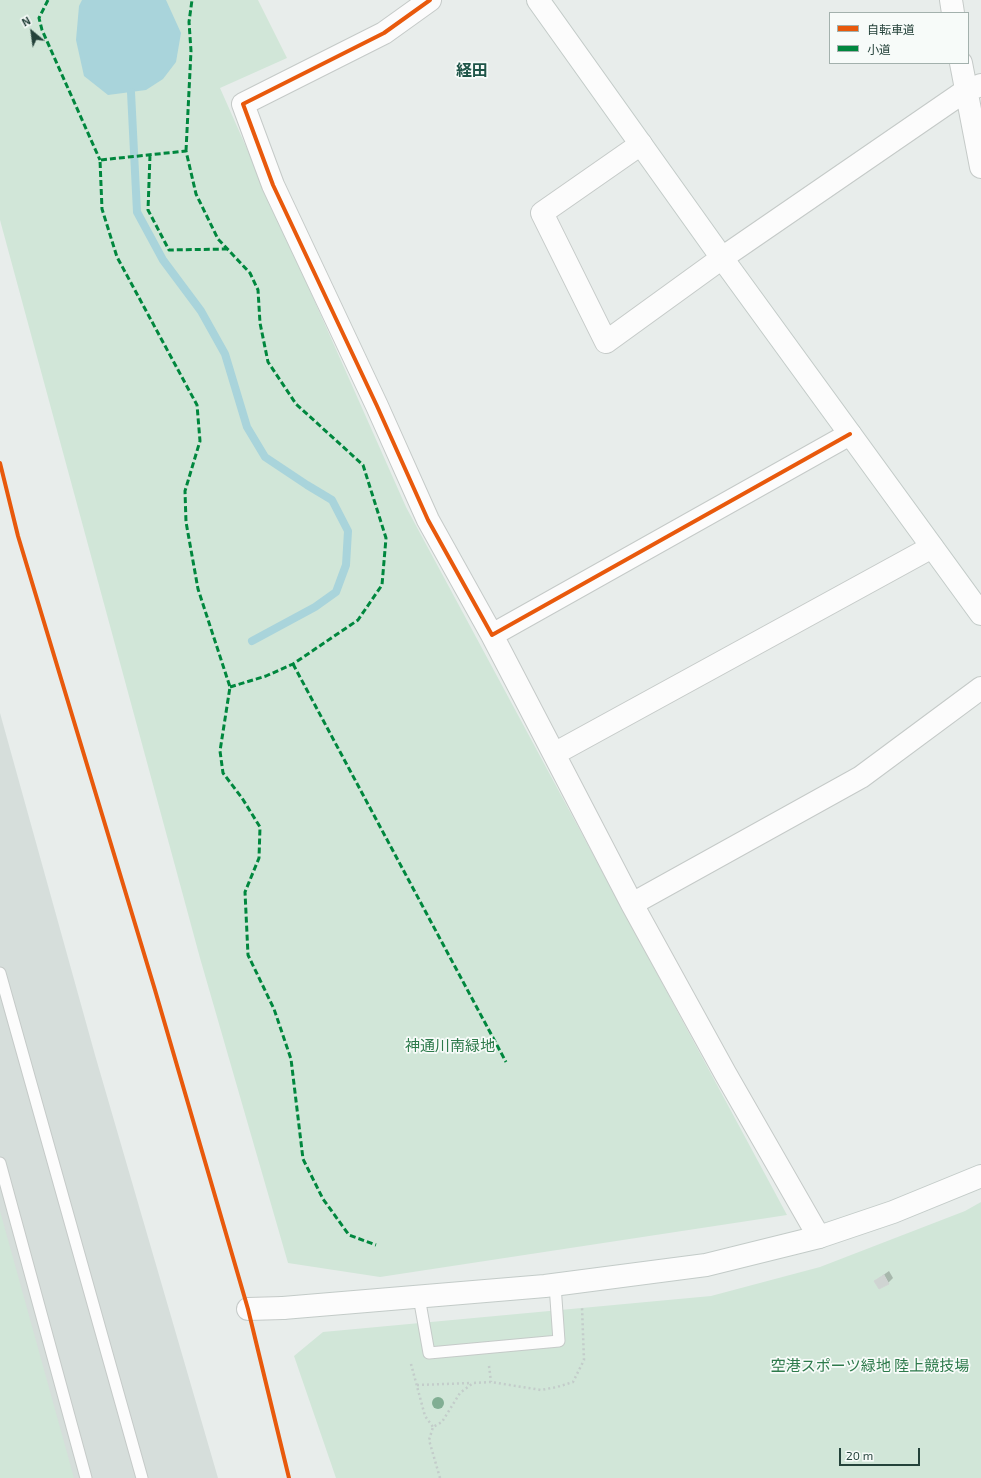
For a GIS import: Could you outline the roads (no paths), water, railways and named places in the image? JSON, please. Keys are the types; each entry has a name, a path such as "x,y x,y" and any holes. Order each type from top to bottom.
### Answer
{"street":[{"path":"430,0 384,33 243,104 273,185 374,399 428,520 492,635 632,904 819,1237"},
{"path":"538,0 722,258 981,614"},
{"path":"951,0 953,12"},
{"path":"961,64 973,88 981,167"},
{"path":"641,144 542,213 606,342 722,258 973,88"},
{"path":"492,635 850,434"},
{"path":"554,754 932,547"},
{"path":"632,904 861,777 981,688"},
{"path":"248,1309 282,1308 555,1285 706,1265 819,1237 893,1212 981,1176"}],"lane":[{"path":"0,974 142,1478"},
{"path":"0,1163 86,1478"},
{"path":"419,1296 430,1353 559,1341 555,1285"}],"water":[{"path":"82,0 166,0 181,33 176,62 163,79 146,90 108,95 84,76 76,40 79,6"}],"waterway":[{"path":"131,92 137,212 163,260 201,311 225,354 247,427 265,457 332,500 348,531 346,565 336,592 315,607 252,641"}],"district":[{"name":"経田","path":"472,71"}],"park label":[{"name":"神通川南緑地","path":"450,1046"},
{"name":"空港スポーツ緑地 陸上競技場","path":"870,1366"}]}
